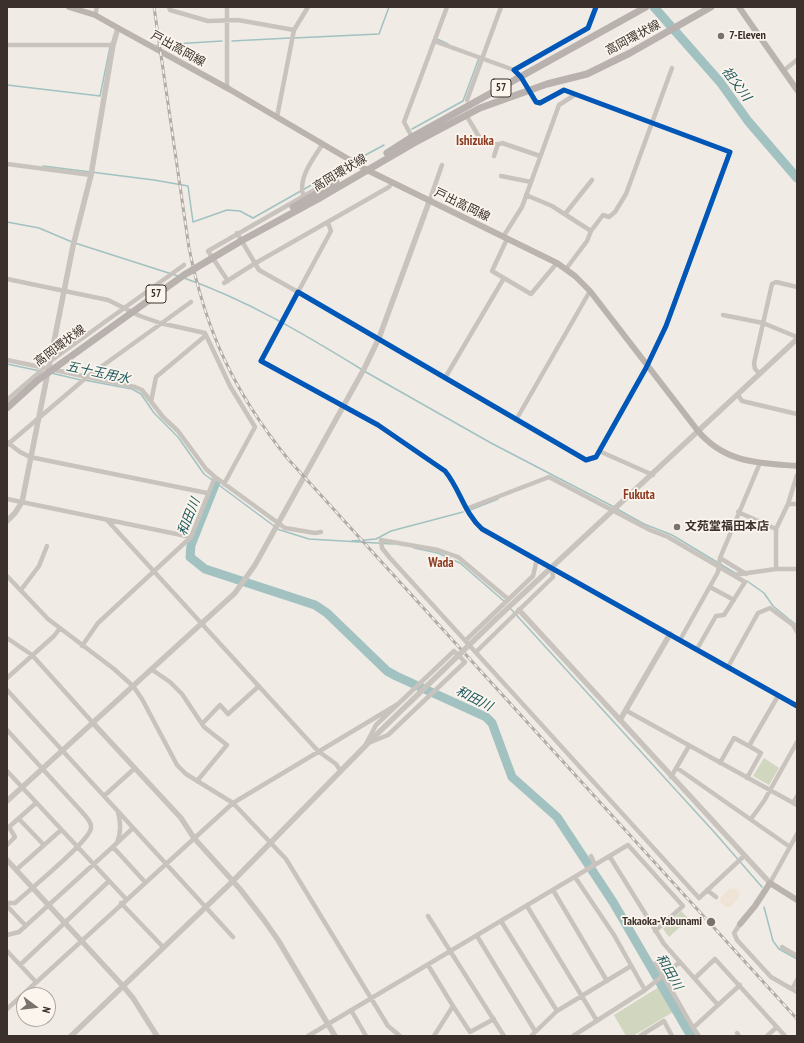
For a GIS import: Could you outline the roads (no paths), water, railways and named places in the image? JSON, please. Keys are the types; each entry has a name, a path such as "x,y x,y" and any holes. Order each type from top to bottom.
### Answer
{"main road":[{"name":"戸出高岡線","path":"69,7 95,15 227,88 365,169 429,202 557,263 566,269 590,291 698,430 716,448 733,457 760,464 797,466"},
{"name":"高岡環状線","path":"7,408 38,380 184,275 365,169 480,108 529,90 587,74 662,35 711,7"},
{"path":"743,8 783,71 797,90"},
{"name":"高岡環状線","path":"365,169 412,137 644,9"},
{"name":"高岡環状線","path":"7,404 36,378 101,329 181,273 208,255 317,197"},
{"path":"740,924 755,906 770,883 797,900"}],"street":[{"path":"95,15 97,7"},
{"path":"169,7 170,10 208,21 238,20 294,30"},
{"path":"227,7 227,88"},
{"path":"277,117 292,37 294,30 308,7"},
{"path":"412,137 404,122 446,7"},
{"path":"467,100 501,7"},
{"path":"514,70 588,28 596,7"},
{"path":"7,521 16,513 22,502 38,417 45,369 64,291 74,240 92,175 113,45 118,28"},
{"path":"237,233 254,264 259,270 379,338 586,460 596,457 648,365 666,326 730,152 564,90 538,104 521,77 514,70 434,41"},
{"path":"7,45 113,45"},
{"path":"783,71 797,60"},
{"path":"566,269 587,241 591,231 603,215 608,217 615,212 626,194 672,68"},
{"path":"557,263 531,294 492,271 505,238 522,207 559,105 576,94"},
{"path":"466,116 481,140 498,144 502,143 540,156"},
{"path":"494,156 498,144"},
{"path":"303,196 302,188 304,176 322,145"},
{"path":"7,164 92,175"},
{"path":"7,801 201,624 239,588 246,578 278,527 363,371 379,338 442,165"},
{"path":"344,173 208,251 226,282 254,264 389,187 392,183"},
{"path":"501,176 531,182"},
{"path":"565,214 592,180"},
{"path":"526,195 552,206 591,231"},
{"path":"328,223 331,232 261,361 344,405 378,425 445,471 452,479 473,521 482,529 797,706"},
{"path":"52,360 124,307 184,266"},
{"path":"445,378 504,278"},
{"path":"7,279 108,300 140,316 160,323 205,333"},
{"path":"760,374 755,369 754,363 772,284 776,282 797,287"},
{"path":"516,420 590,291"},
{"path":"191,302 87,377 7,443 20,452 30,456 207,493"},
{"path":"71,1036 233,881 366,744 797,338 763,323 723,315"},
{"path":"151,402 156,377 204,336 205,333"},
{"path":"205,333 230,386 255,427 224,484"},
{"path":"7,360 45,369 135,386 142,390 163,417 178,431 214,480 224,484 278,527 315,533 321,532"},
{"path":"7,400 45,369"},
{"path":"738,395 742,401 797,414"},
{"path":"599,451 653,475"},
{"path":"680,640 718,572 719,562 738,512 760,464"},
{"path":"776,569 776,528 788,504 797,475"},
{"path":"466,509 549,477 744,575"},
{"path":"82,646 98,623 153,570 191,537 207,493 214,480"},
{"path":"7,499 191,537"},
{"path":"788,504 797,504"},
{"path":"738,512 776,528"},
{"path":"107,520 318,752 336,764 340,770"},
{"path":"508,600 458,557 438,550 409,543 381,540 382,548 699,898 743,857"},
{"path":"21,590 39,566 47,546"},
{"path":"466,640 533,576 537,559"},
{"path":"697,649 716,616 724,615 745,582 719,562"},
{"path":"476,652 553,577 552,568"},
{"path":"735,575 744,575 776,569 797,570"},
{"path":"7,576 48,619 114,669 132,686 142,699 177,765 186,774 234,803 286,859 388,1026 400,1036"},
{"path":"710,587 734,600"},
{"path":"728,667 758,613 770,608 794,625 797,632"},
{"path":"519,611 620,720 743,857 770,883 797,834"},
{"path":"490,617 500,628"},
{"path":"7,678 60,628"},
{"path":"620,720 627,711 670,634"},
{"path":"7,638 32,655 181,818 194,838 233,881 278,940 335,1036"},
{"path":"454,651 465,662 388,735 366,744 376,725 454,651"},
{"path":"151,669 170,682 182,694 202,724 227,745 197,781"},
{"path":"202,724 220,705 228,714 259,686"},
{"path":"7,690 165,864 234,937"},
{"path":"7,696 13,696"},
{"path":"749,746 778,696"},
{"path":"7,1009 82,942 121,903 234,803 398,704"},
{"path":"627,711 795,804 797,796"},
{"path":"7,730 90,822 91,828 89,834 78,847 15,902 7,903"},
{"path":"720,763 734,738 761,752 747,778"},
{"path":"751,819 770,790 797,742"},
{"path":"671,777 678,768 689,746"},
{"path":"104,796 135,768"},
{"path":"678,768 790,847"},
{"path":"7,772 126,899"},
{"path":"7,845 15,837 9,827 36,803"},
{"path":"115,845 120,833 121,822 117,810"},
{"path":"19,818 44,845"},
{"path":"7,935 19,932 133,828"},
{"path":"16,870 61,830"},
{"path":"115,845 145,882"},
{"path":"308,1036 628,845 683,906 655,931"},
{"path":"591,856 595,865"},
{"path":"610,856 664,944 718,1005"},
{"path":"7,860 123,986 133,998 157,1036"},
{"path":"576,877 614,935 645,990"},
{"path":"20,965 109,881"},
{"path":"553,890 607,981"},
{"path":"707,890 716,898"},
{"path":"121,903 163,947"},
{"path":"7,906 26,926"},
{"path":"527,906 597,1021"},
{"path":"428,916 504,1036"},
{"path":"501,921 557,1011"},
{"path":"740,924 734,933 737,940 771,977 797,992"},
{"path":"477,936 535,1031"},
{"path":"782,947 797,956"},
{"path":"7,950 36,982"},
{"path":"695,978 715,959 785,1036"},
{"path":"574,1036 658,981 680,962"},
{"path":"656,963 699,1036"},
{"path":"428,965 470,1032 494,1019"},
{"path":"531,1036 557,1011 631,966"},
{"path":"792,989 797,980"},
{"path":"694,1027 740,985"},
{"path":"434,1036 453,1006"},
{"path":"351,1010 366,1036"},
{"path":"640,1036 664,1021 672,1036"},
{"path":"767,1036 777,1027"},
{"path":"579,1032 585,1036"}],"waterway":[{"path":"294,38 379,34 389,7"},
{"name":"祖父川","path":"654,7 720,82 748,121 797,178"},
{"path":"232,41 290,38"},
{"path":"437,39 448,44"},
{"path":"157,45 222,41"},
{"path":"7,85 100,96 110,47"},
{"path":"412,129 463,101 479,58"},
{"path":"360,158 384,145"},
{"path":"43,166 154,180 188,186 193,222 227,210 240,211 253,218 345,166"},
{"path":"7,222 39,228 72,242"},
{"path":"75,243 178,276"},
{"path":"184,278 253,307 361,369"},
{"name":"五十玉用水","path":"7,364 40,371"},
{"path":"364,371 491,443 614,507"},
{"name":"五十玉用水","path":"51,373 81,380"},
{"name":"五十玉用水","path":"84,380 132,389 141,394 154,413 178,437 204,474 274,526"},
{"name":"和田川","path":"216,482 191,545 190,557 205,569 315,605 327,613 387,671 486,717 492,723 512,777 557,817 613,902 691,1036"},
{"path":"470,510 498,499"},
{"path":"617,509 644,524 672,535 735,573"},
{"path":"352,541 376,539 391,531 463,512"},
{"path":"277,529 309,539 393,544"},
{"path":"414,548 438,553 460,563 505,602"},
{"path":"747,581 764,593 773,606 795,624"},
{"path":"510,608 715,833 762,887"},
{"path":"764,907 773,941 779,949 797,959"}],"railway":[{"path":"154,7 189,248 196,278 204,307 225,360 237,385 252,410 288,459 797,1019"}],"place":[{"name":"7-Eleven","path":"721,36"},
{"name":"文苑堂福田本店","path":"677,527"},
{"name":"Takaoka-Yabunami","path":"711,922"}],"district":[{"name":"Ishizuka","path":"475,141"},
{"name":"Fukuta","path":"639,495"},
{"name":"Wada","path":"441,563"}]}
